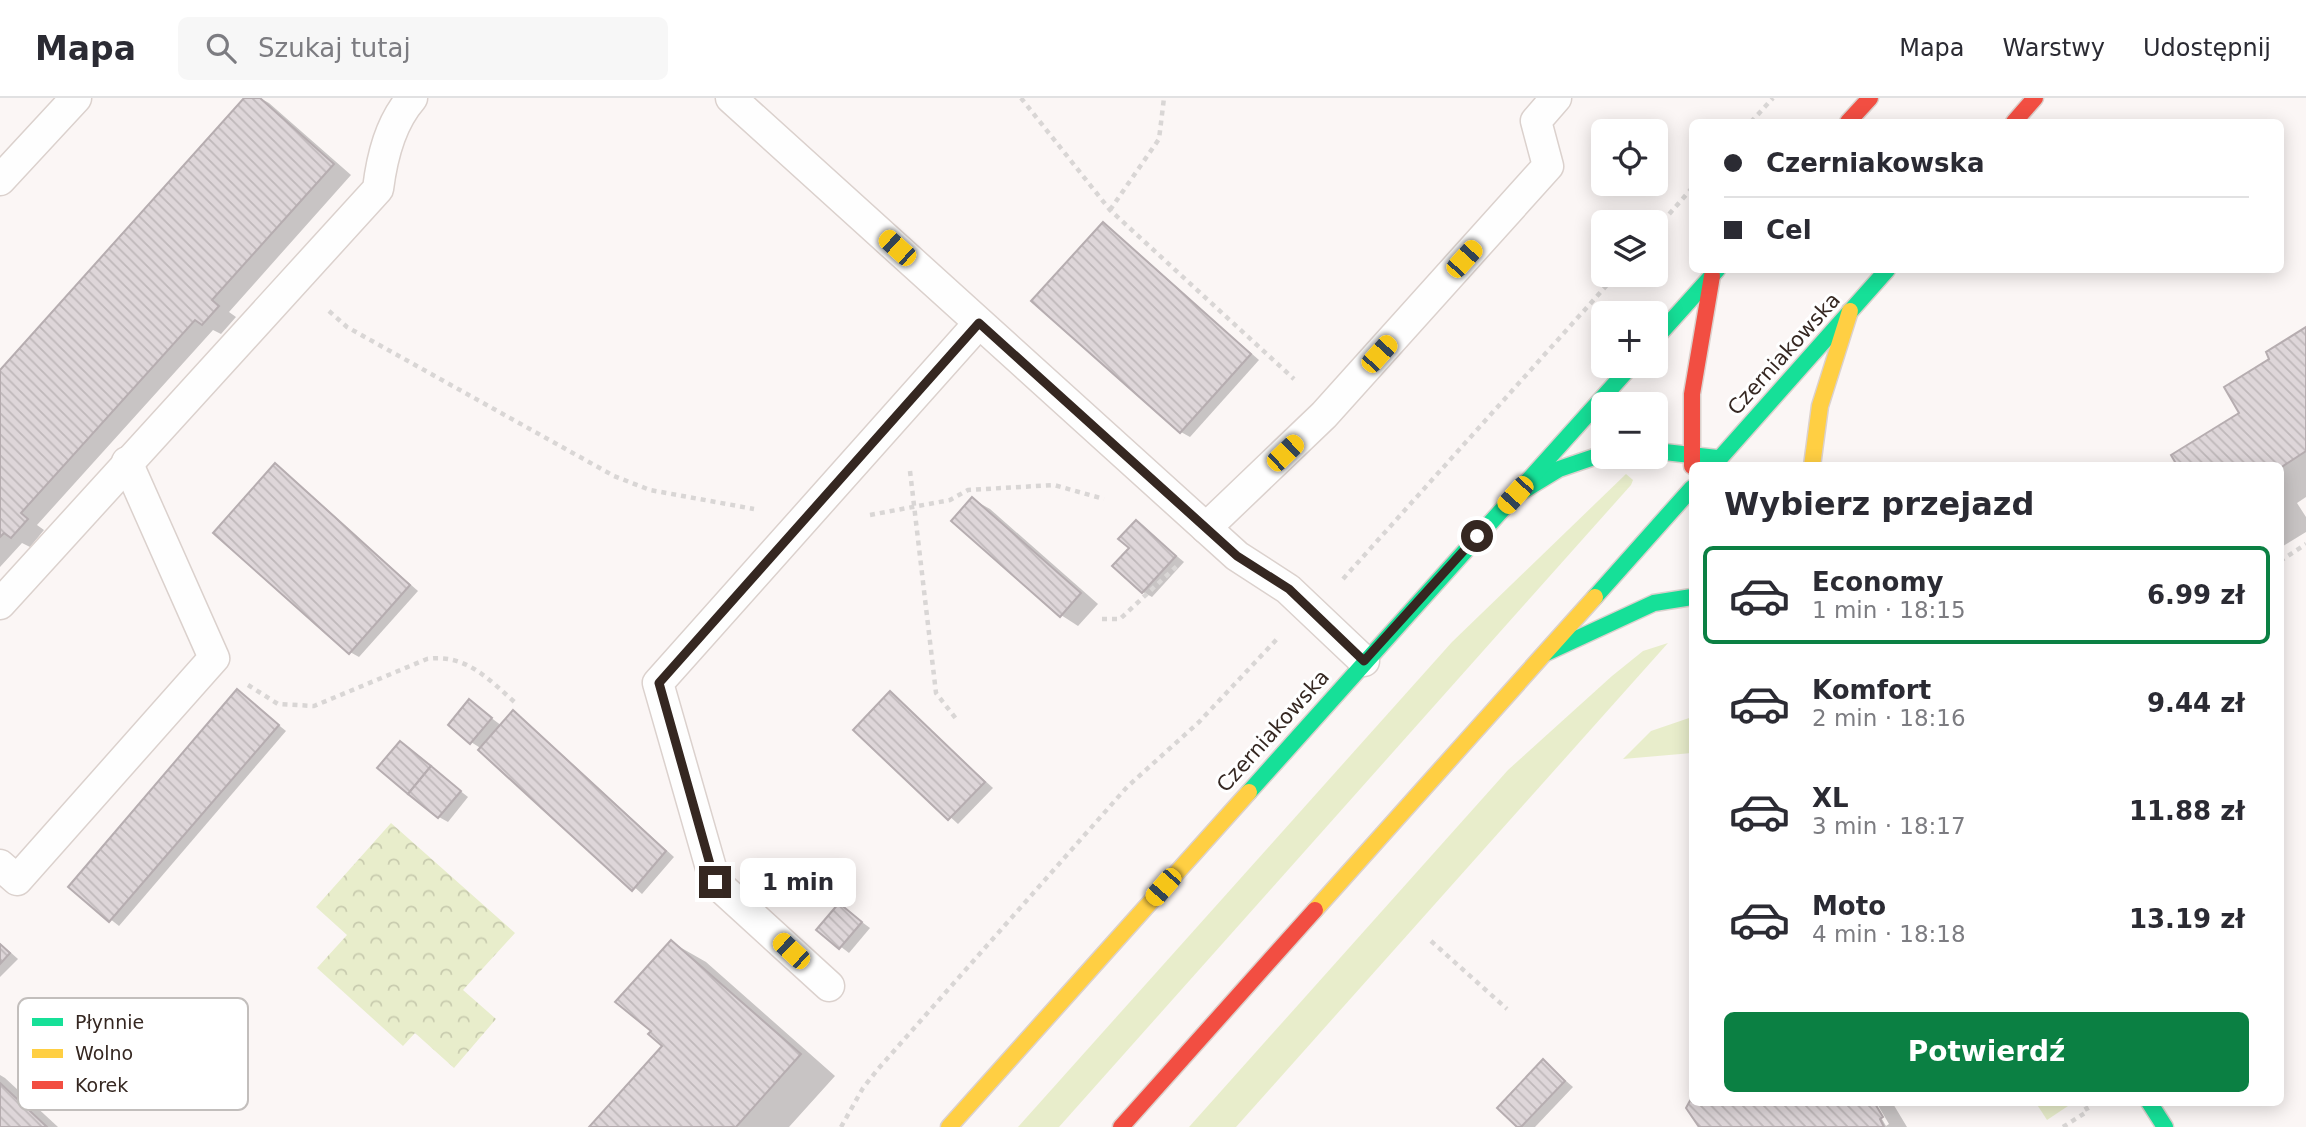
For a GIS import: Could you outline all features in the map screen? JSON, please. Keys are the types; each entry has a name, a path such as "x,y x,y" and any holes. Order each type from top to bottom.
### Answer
{"main road":[{"path":"1851,119 1870,98"},
{"path":"2017,119 2035,98"},
{"path":"1668,325 1715,273"},
{"path":"1692,460 1698,354 1715,273"},
{"name":"Czerniakowska","path":"1722,462 1884,273"},
{"path":"1813,462 1820,406 1850,312"},
{"name":"Czerniakowska","path":"949,1127 1620,378"},
{"path":"1668,454 1711,462"},
{"path":"1515,495 1559,469 1591,458"},
{"path":"1122,1127 1689,491"},
{"path":"1546,653 1654,603 1689,597"},
{"path":"2152,1106 2165,1127"}],"lane":[{"path":"0,180 76,98"},
{"path":"0,604 378,189 382,158 392,131 412,98"},
{"path":"731,98 1237,556 1289,589 1364,661"},
{"path":"1206,528 1329,410 1548,166 1536,121 1556,98"},
{"path":"829,986 715,882 659,683 979,323"},
{"path":"0,864 18,880 215,658 127,462"}],"path":[{"path":"1021,98 1110,210 1329,410"},
{"path":"1110,210 1159,139 1164,98"},
{"path":"1754,119 1773,98"},
{"path":"1668,215 1689,191"},
{"path":"296,279 347,327 614,476 650,491 806,519 836,520 950,500 968,490 1054,485 1106,500"},
{"path":"841,1127 863,1088 878,1069 1127,787 1199,722 1263,651 1353,569 1605,287"},
{"path":"904,408 936,693 957,720"},
{"path":"1102,619 1120,619 1174,569 1206,528"},
{"path":"2284,558 2306,544"},
{"path":"215,658 245,683 278,704 295,708 314,706 440,657 475,667 518,705"},
{"path":"1431,941 1507,1009"},
{"path":"2063,1127 2088,1111 2085,1106"}],"green space":[{"path":"1626,474 1633,480 1631,485 1059,1127 1018,1127 1452,642"},
{"path":"1668,643 1236,1127 1189,1127 1508,770 1643,651"},
{"path":"1689,718 1689,753 1623,759 1651,731"},
{"path":"391,823 515,933 463,990 496,1019 454,1068 415,1033 403,1046 317,968 347,935 316,907"},
{"path":"2038,1106 2068,1106 2047,1120"}],"building":[{"path":"244,98 260,98 334,164 212,300 219,306 202,325 195,320 21,513 28,519 11,538 4,533 0,537 0,370"},
{"path":"1103,222 1251,354 1180,433 1031,301"},
{"path":"2306,327 2306,451 2284,465 2284,462 2175,462 2171,455 2239,413 2224,387 2269,359 2266,352"},
{"path":"275,463 410,585 349,654 213,533"},
{"path":"972,497 1081,593 1060,617 951,521"},
{"path":"1136,520 1176,556 1142,593 1112,566 1129,548 1118,539"},
{"path":"237,689 279,725 109,922 68,887"},
{"path":"890,691 985,782 948,820 853,730"},
{"path":"469,699 492,718 470,744 448,725"},
{"path":"513,710 666,851 632,891 478,750"},
{"path":"400,741 431,766 408,794 377,768"},
{"path":"431,766 461,791 438,818 408,794"},
{"path":"839,903 862,922 839,949 816,930"},
{"path":"671,940 801,1054 736,1127 589,1127 662,1046 648,1034 651,1031 615,1002"},
{"path":"0,944 10,953 0,964"},
{"path":"1543,1059 1565,1081 1521,1127 1517,1127 1497,1108"},
{"path":"0,1083 18,1100 18,1110 29,1110 47,1127 0,1127"},
{"path":"1689,1102 1689,1106 1876,1106 1883,1117 1880,1119 1884,1127 1699,1127 1686,1108"}],"traffic: fast":[{"path":"1668,325 1714,273"},
{"path":"1717,462 1884,273"},
{"path":"1249,792 1620,378"},
{"path":"1668,452 1717,458"},
{"path":"1523,491 1559,469 1591,458"},
{"path":"1595,597 1689,491"},
{"path":"1546,653 1654,603 1689,597"},
{"path":"2152,1106 2165,1127"}],"traffic: slow":[{"path":"1813,462 1820,406 1850,311"},
{"path":"1315,910 1595,597"},
{"path":"949,1127 1249,792"}],"traffic: jam":[{"path":"1851,119 1870,98"},
{"path":"2017,119 2035,98"},
{"path":"1692,462 1692,394 1712,276"},
{"path":"1121,1127 1315,910"}],"route":[{"path":"715,882 659,683 979,323 1237,556 1289,589 1364,661 1477,536"}]}
